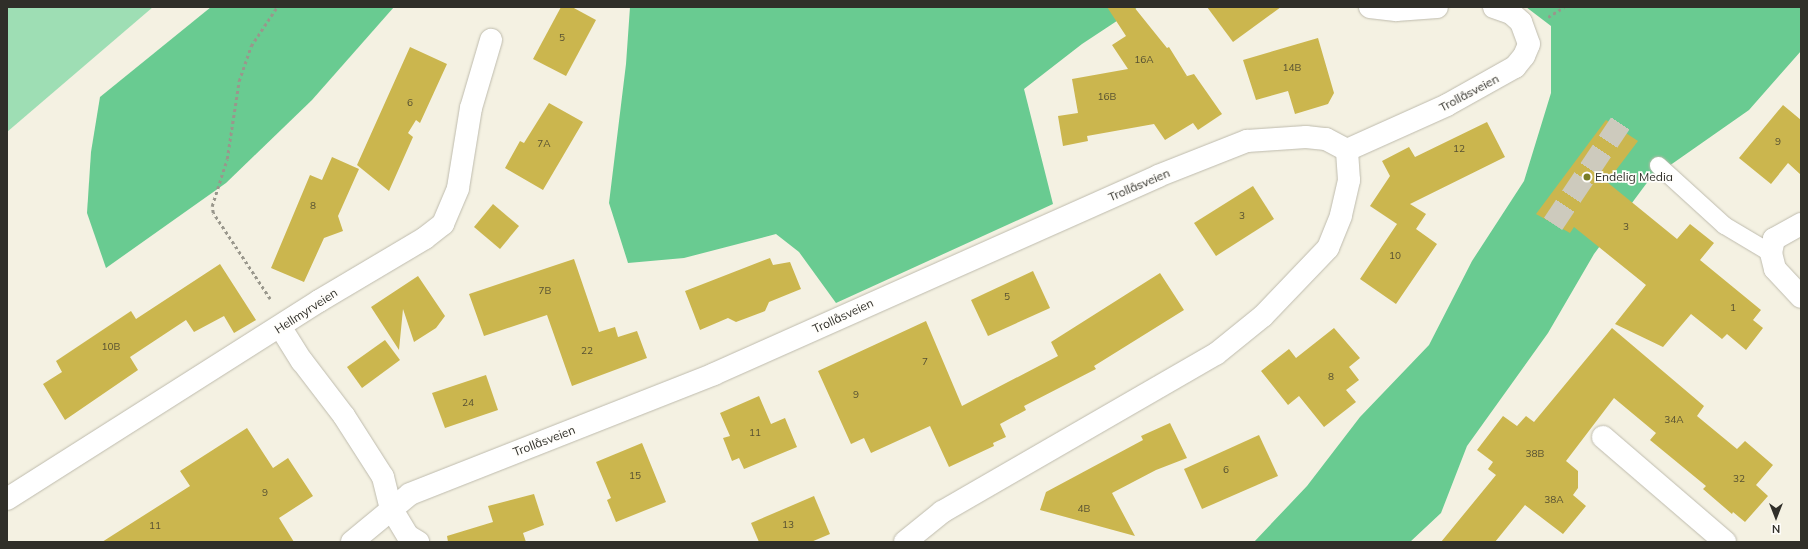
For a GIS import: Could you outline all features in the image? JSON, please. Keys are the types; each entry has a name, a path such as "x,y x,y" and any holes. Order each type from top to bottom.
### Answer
{"street":[{"path":"1370,7 1396,10 1437,7"},
{"name":"Trollåsveien","path":"352,542 391,508 410,494 714,374 1158,176 1247,141 1306,137 1326,139 1347,150 1447,105 1515,67 1529,44 1527,33 1511,13 1494,7"},
{"name":"Hellmyrveien","path":"7,499 425,238 443,224 458,188 471,108 491,40"},
{"path":"905,542 942,512 1158,390 1216,354 1263,316 1328,248 1341,215 1349,180 1347,150"},
{"path":"1801,224 1774,239 1771,253 1775,269 1801,296"},
{"path":"281,328 383,477 391,508 408,536 418,542"},
{"path":"1603,437 1725,542"}],"lane":[{"path":"1658,165 1724,224 1771,253"}],"path":[{"path":"277,7 251,46 239,81 227,159 212,206 213,213 263,285 281,328"}],"green space":[{"path":"7,7 153,7 7,132"},
{"path":"211,7 394,7 312,100 226,183 106,268 87,213 91,152 100,97"},
{"path":"630,7 1138,7 1082,44 1024,89 1053,204 836,303 799,252 776,234 684,258 628,263 609,203 626,64"},
{"path":"1526,7 1801,7 1801,51 1749,110 1649,180 1594,254 1548,333 1467,446 1441,513 1410,542 1254,542 1307,486 1360,417 1429,345 1472,261 1524,181 1551,93 1551,26"}],"building":[{"path":"561,7 572,7 596,20 566,76 533,59"},
{"path":"1107,7 1134,7 1167,48 1169,47 1187,76 1184,77 1194,74 1222,114 1198,130 1193,123 1165,140 1154,124 1087,136 1088,141 1063,146 1058,116 1078,113 1072,79 1128,69 1112,45 1126,36"},
{"path":"1207,7 1281,7 1233,42"},
{"path":"1318,38 1334,93 1328,104 1295,114 1288,91 1256,100 1243,60"},
{"path":"410,47 447,64 420,123 416,120 408,133 413,137 389,191 357,165"},
{"path":"549,103 583,122 543,190 505,168 520,141 524,143"},
{"path":"1783,105 1801,120 1801,175 1788,163 1771,184 1739,158"},
{"path":"1606,120 1638,141 1607,182 1677,239 1690,224 1714,243 1700,260 1761,310 1753,320 1763,328 1746,350 1727,334 1722,339 1691,314 1663,347 1615,324 1646,285 1574,227 1570,233 1536,214"},
{"path":"1487,122 1505,157 1410,204 1426,214 1416,229 1437,244 1396,304 1360,279 1397,224 1370,206 1390,176 1382,161 1409,147 1415,157"},
{"path":"332,157 359,169 338,216 343,231 324,238 304,282 271,268 310,175 322,180"},
{"path":"1253,186 1274,219 1216,256 1194,223"},
{"path":"493,204 519,226 500,249 474,227"},
{"path":"770,258 773,265 790,262 801,289 769,302 765,311 736,322 728,318 700,330 685,291"},
{"path":"574,259 599,332 615,327 618,337 637,331 647,358 572,386 547,315 484,336 469,294"},
{"path":"220,264 256,320 234,333 224,316 194,332 186,320 130,357 138,370 65,420 43,384 62,372 56,361 131,311 136,319"},
{"path":"1033,271 1050,308 988,336 971,300"},
{"path":"1160,273 1184,310 1094,366 1096,369 1024,406 1026,410 1000,424 1006,437 993,443 994,446 949,467 930,426 871,453 864,438 851,444 818,371 926,321 962,406 1058,356 1051,342"},
{"path":"418,276 445,316 436,328 414,342 403,309 399,350 371,307"},
{"path":"1334,328 1360,358 1349,367 1359,380 1346,390 1356,402 1324,427 1299,396 1288,405 1261,371 1289,349 1296,358"},
{"path":"1612,328 1704,406 1697,416 1737,449 1745,441 1773,465 1756,485 1768,496 1745,522 1733,512 1732,514 1703,489 1706,486 1650,440 1656,433 1614,398 1566,461 1578,471 1578,488 1573,495 1586,506 1563,534 1525,505 1495,542 1441,542 1496,475 1488,469 1493,462 1477,450 1503,416 1517,426 1526,416 1534,422"},
{"path":"385,340 400,360 362,388 347,367"},
{"path":"486,375 498,410 445,428 432,393"},
{"path":"759,396 771,424 785,418 797,447 744,469 739,458 732,461 723,438 730,436 720,413"},
{"path":"1170,423 1187,458 1156,470 1112,493 1135,536 1040,510 1046,492 1143,440 1141,436"},
{"path":"247,428 273,468 288,458 313,496 279,518 294,542 102,542 190,486 180,471"},
{"path":"1259,435 1278,476 1202,509 1184,469"},
{"path":"642,443 666,502 616,522 607,500 611,498 596,462"},
{"path":"534,494 544,525 523,533 526,542 448,542 447,536 493,522 488,506"},
{"path":"814,496 830,534 811,542 759,542 751,523"}],"tunnel":[{"path":"1553,224 1622,121"}],"place":[{"name":"Endelig Media","path":"1587,177"}]}
